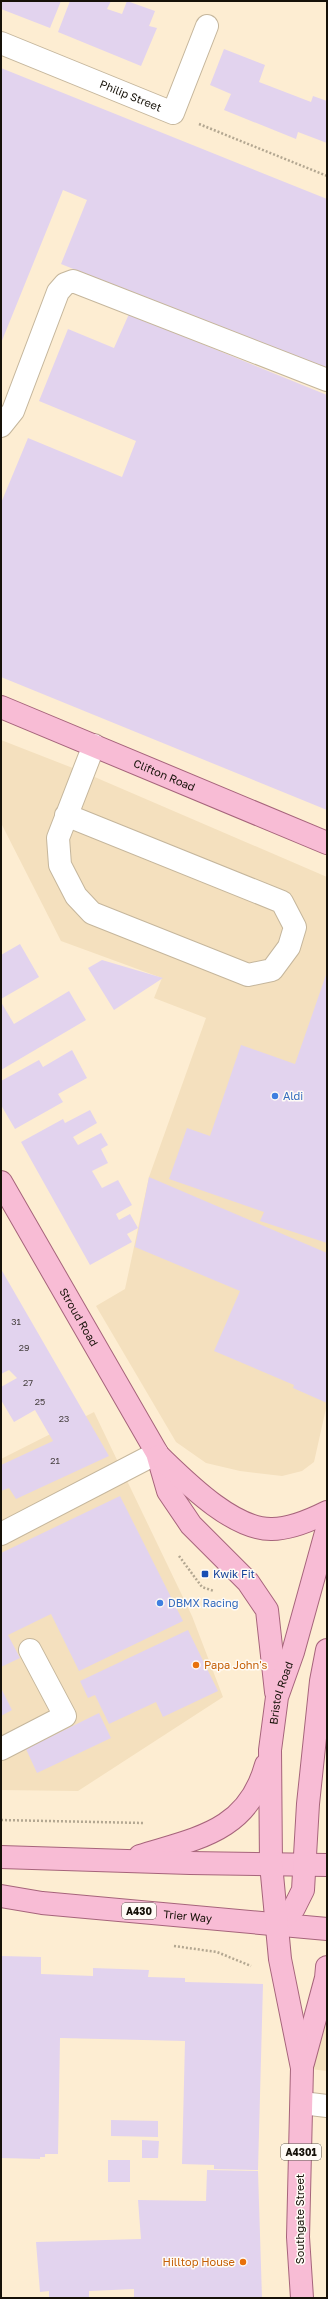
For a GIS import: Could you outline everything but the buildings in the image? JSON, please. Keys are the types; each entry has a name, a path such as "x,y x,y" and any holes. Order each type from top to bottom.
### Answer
{"main road":[{"name":"Clifton Road","path":"1,707 327,843"},
{"name":"Stroud Road","path":"1,1182 157,1453 168,1491 191,1525 248,1582 267,1610 277,1697"},
{"name":"Stroud Road","path":"157,1453 188,1484 209,1501 253,1527 272,1529 301,1523 327,1512"},
{"name":"Bristol Road","path":"271,1864 270,1750 277,1697 293,1652 327,1529"},
{"path":"278,1924 294,1908 303,1890 308,1804 321,1681 327,1650"},
{"path":"125,1861 219,1830 241,1813 262,1782 270,1750"},
{"path":"1,1857 327,1865"},
{"name":"Southgate Street","path":"271,1864 278,1924 280,1959 302,2068 298,2237 302,2298"},
{"name":"Trier Way","path":"1,1896 42,1903 327,1928"},
{"name":"Southgate Street","path":"302,2068 326,1978 327,1968"}],"street":[{"name":"Philip Street","path":"1,42 173,113 207,26"},
{"path":"1,426 13,411 58,292 65,284 73,281 327,380"},
{"path":"66,815 282,902 295,926 289,947 272,970 248,975 92,913 76,896 60,865 58,838 66,815 94,745"},
{"path":"1,1534 157,1453"},
{"path":"1,1749 65,1716 30,1650"},
{"path":"302,2103 327,2106"}],"path":[{"path":"173,113 327,176"},
{"path":"176,1553 202,1586 215,1592"},
{"path":"1,1820 146,1823"},
{"path":"169,1945 217,1952 265,1972 283,1975"}],"shaded area":[{"path":"1,740 83,772 327,877 327,1404 314,1462 302,1471 282,1476 240,1471 206,1463 176,1442 96,1306 125,1289 149,1177 206,1018 154,998 162,978 61,941 1,823"},
{"path":"94,1412 192,1616 223,1697 78,1791 1,1790 1,1459"},
{"path":"327,1967 327,2071 302,2068"}],"place":[{"name":"Aldi","path":"275,1096"},
{"name":"Kwik Fit","path":"205,1574"},
{"name":"DBMX Racing","path":"160,1603"},
{"name":"Papa John's","path":"196,1665"},
{"name":"Hilltop House","path":"243,2262"}]}
